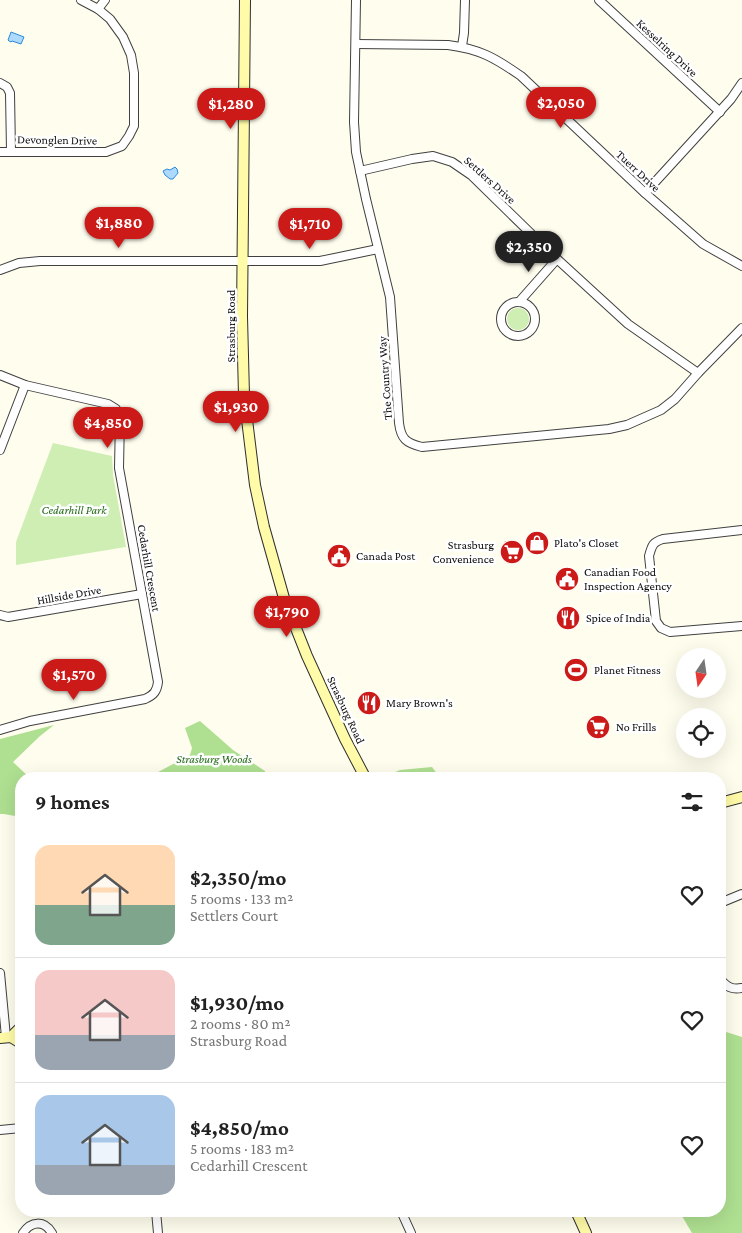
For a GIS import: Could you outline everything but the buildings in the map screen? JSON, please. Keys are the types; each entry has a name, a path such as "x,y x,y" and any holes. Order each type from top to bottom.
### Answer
{"street":[{"name":"Devonglen Drive","path":"0,152 106,152 122,146 129,136 134,126 134,73 131,55 123,37 110,19 98,9 81,0"},
{"path":"98,9 106,0"},
{"name":"Strasburg Road","path":"245,0 242,317 244,395 255,485 264,527 284,598 300,639 363,772"},
{"name":"The Country Way","path":"356,0 354,122 356,152 390,297 400,433 406,440 411,444 422,446 609,429 628,425 662,410 675,399 742,328"},
{"path":"462,46 465,0"},
{"name":"Kesselring Drive","path":"600,0 720,112"},
{"name":"Tuerr Drive","path":"356,44 462,46 480,51 500,61 521,76 645,193 703,244 742,266"},
{"path":"645,193 732,99 742,82"},
{"path":"0,83 8,87 10,93 11,151"},
{"name":"Settlers Drive","path":"360,171 434,156 452,162 470,174 557,259 628,324 698,373"},
{"path":"0,270 19,263 40,261 320,261 378,249"},
{"path":"519,302 531,308 535,320 534,327 530,332 518,337 511,336 502,327 500,321 501,313 511,303 519,302 557,259"},
{"name":"Cedarhill Crescent","path":"0,374 25,384 108,404 116,409 120,418 119,468 158,682 157,690 153,696 30,721 0,730"},
{"path":"0,450 25,384"},
{"path":"742,530 663,539 651,546 649,556 656,621 661,628 670,632 742,626"},
{"name":"Hillside Drive","path":"0,615 8,617 142,594"},
{"path":"726,801 742,797"},
{"path":"726,901 742,894"},
{"path":"0,973 6,1037"},
{"path":"726,985 730,988 742,988"},
{"path":"0,1130 15,1129"},
{"path":"157,1217 158,1233"},
{"path":"404,1217 411,1233"},
{"path":"579,1217 586,1233"},
{"path":"23,1233 28,1227 40,1223 46,1226 52,1233"}],"green space":[{"path":"514,308 522,308 529,315 529,323 522,330 514,330 507,323 507,315"},
{"name":"Cedarhill Park","path":"53,443 112,456 113,475 126,547 16,565 16,542"},
{"name":"Strasburg Woods","path":"200,721 233,750 265,772 158,772 190,755 192,748 185,728"},
{"path":"54,725 13,762 24,772 15,772 15,816 0,814 0,739"},
{"path":"432,767 436,772 395,772"},
{"path":"726,1032 742,1037 742,1233 692,1233 683,1217 726,1217"}],"water":[{"path":"11,32 24,37 21,44 8,40"},
{"path":"175,167 178,173 173,179 170,179 163,171"}],"place":[{"name":"Plato's Closet","path":"537,543"},
{"name":"Strasburg Convenience","path":"512,552"},
{"name":"Canada Post","path":"339,556"},
{"name":"Canadian Food Inspection Agency","path":"567,579"},
{"name":"Spice of India","path":"568,618"},
{"name":"Planet Fitness","path":"576,670"},
{"name":"Mary Brown's","path":"369,703"},
{"name":"No Frills","path":"598,727"}]}
